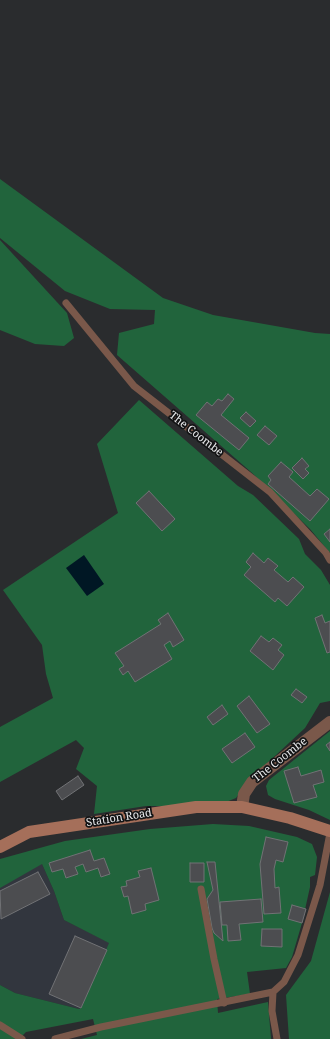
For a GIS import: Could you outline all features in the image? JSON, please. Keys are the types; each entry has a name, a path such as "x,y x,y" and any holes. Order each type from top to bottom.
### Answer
{"main road":[{"name":"Station Road","path":"0,847 29,832 196,807 242,807 290,818 330,832"}],"street":[{"name":"The Coombe","path":"242,807 244,794 252,782 330,722"}],"lane":[{"name":"The Coombe","path":"66,303 134,386 270,492 326,553 330,560"},
{"path":"55,1039 101,1027 273,992 284,982 298,955 320,885 330,832"},
{"path":"201,889 224,1003"},
{"path":"273,992 272,1012 277,1039"},
{"path":"0,1025 22,1039"}],"shaded area":[{"path":"0,859 42,864 54,891 64,920 110,943 81,1008 79,1009 15,993 0,985"}],"green space":[{"path":"0,179 163,298 213,315 315,333 330,334 330,553 310,529 251,472 117,355 119,333 154,324 155,310 110,309 65,291 0,238"},
{"path":"0,240 67,313 74,338 64,346 35,344 0,330"},
{"path":"139,400 238,486 253,495 299,539 305,554 321,570 330,585 330,701 320,703 305,728 247,782 236,798 226,802 205,801 173,806 146,806 94,814 97,786 76,769 84,748 76,740 0,782 0,727 53,698 46,674 42,645 3,590 118,513 97,444"},
{"path":"330,731 330,820 309,810 275,799 268,795 266,786 269,780"},
{"path":"213,824 249,826 297,837 312,844 317,857 315,875 310,877 310,887 302,923 292,957 286,968 247,972 250,994 217,999 218,1013 268,1002 271,1039 81,1039 97,1035 93,1019 26,1032 19,1039 0,1039 0,985 15,993 79,1009 81,1008 109,943 64,920 54,891 42,864 0,888 0,859 65,841 150,829"},
{"path":"330,892 330,1039 289,1039 286,995 311,961"}],"water":[{"path":"84,555 104,584 87,596 66,568"}],"building":[{"path":"228,394 234,399 221,415 249,438 239,450 196,415 207,402 212,406 218,399 222,401"},
{"path":"246,412 256,421 250,427 240,418"},
{"path":"265,426 277,436 269,445 257,435"},
{"path":"302,458 309,466 305,469 309,473 303,479 292,468"},
{"path":"281,462 293,472 289,477 310,496 317,489 329,499 310,521 268,484 271,480 268,476"},
{"path":"149,491 175,519 162,531 136,503"},
{"path":"330,529 330,542 324,534"},
{"path":"253,553 264,563 268,558 278,566 274,570 288,582 293,577 304,587 287,606 278,598 275,602 244,575 251,567 246,562"},
{"path":"168,613 184,640 173,647 170,641 164,645 172,659 135,682 128,671 123,675 119,669 124,666 115,653 161,624 158,620"},
{"path":"322,615 325,623 330,621 330,652 327,653 315,618"},
{"path":"261,636 269,642 273,638 282,645 278,650 284,655 273,670 250,651"},
{"path":"296,689 307,697 302,703 291,695"},
{"path":"249,696 270,724 257,733 237,706"},
{"path":"222,705 228,714 213,725 207,717"},
{"path":"245,733 255,747 232,763 222,749"},
{"path":"330,742 330,751 326,745"},
{"path":"298,767 301,776 321,770 324,782 313,785 317,797 294,803 284,771"},
{"path":"78,776 84,785 62,800 56,791"},
{"path":"266,837 288,842 283,862 276,860 274,869 275,888 279,887 281,913 264,914 260,864"},
{"path":"90,850 94,861 104,858 110,874 101,877 98,868 86,872 83,864 75,867 78,874 66,878 63,869 52,872 49,863"},
{"path":"207,862 215,862 223,941 214,933 212,928 207,899 213,890"},
{"path":"190,863 204,863 204,882 190,882"},
{"path":"151,868 159,900 145,904 146,910 132,914 128,896 124,897 121,887 127,886 126,881 140,877 138,871"},
{"path":"38,872 50,894 1,919 0,891"},
{"path":"261,899 263,922 239,924 241,940 228,941 227,925 222,925 220,902"},
{"path":"292,905 306,909 302,923 288,919"},
{"path":"262,929 282,929 282,947 261,946"},
{"path":"75,936 107,950 81,1008 49,994"}]}
